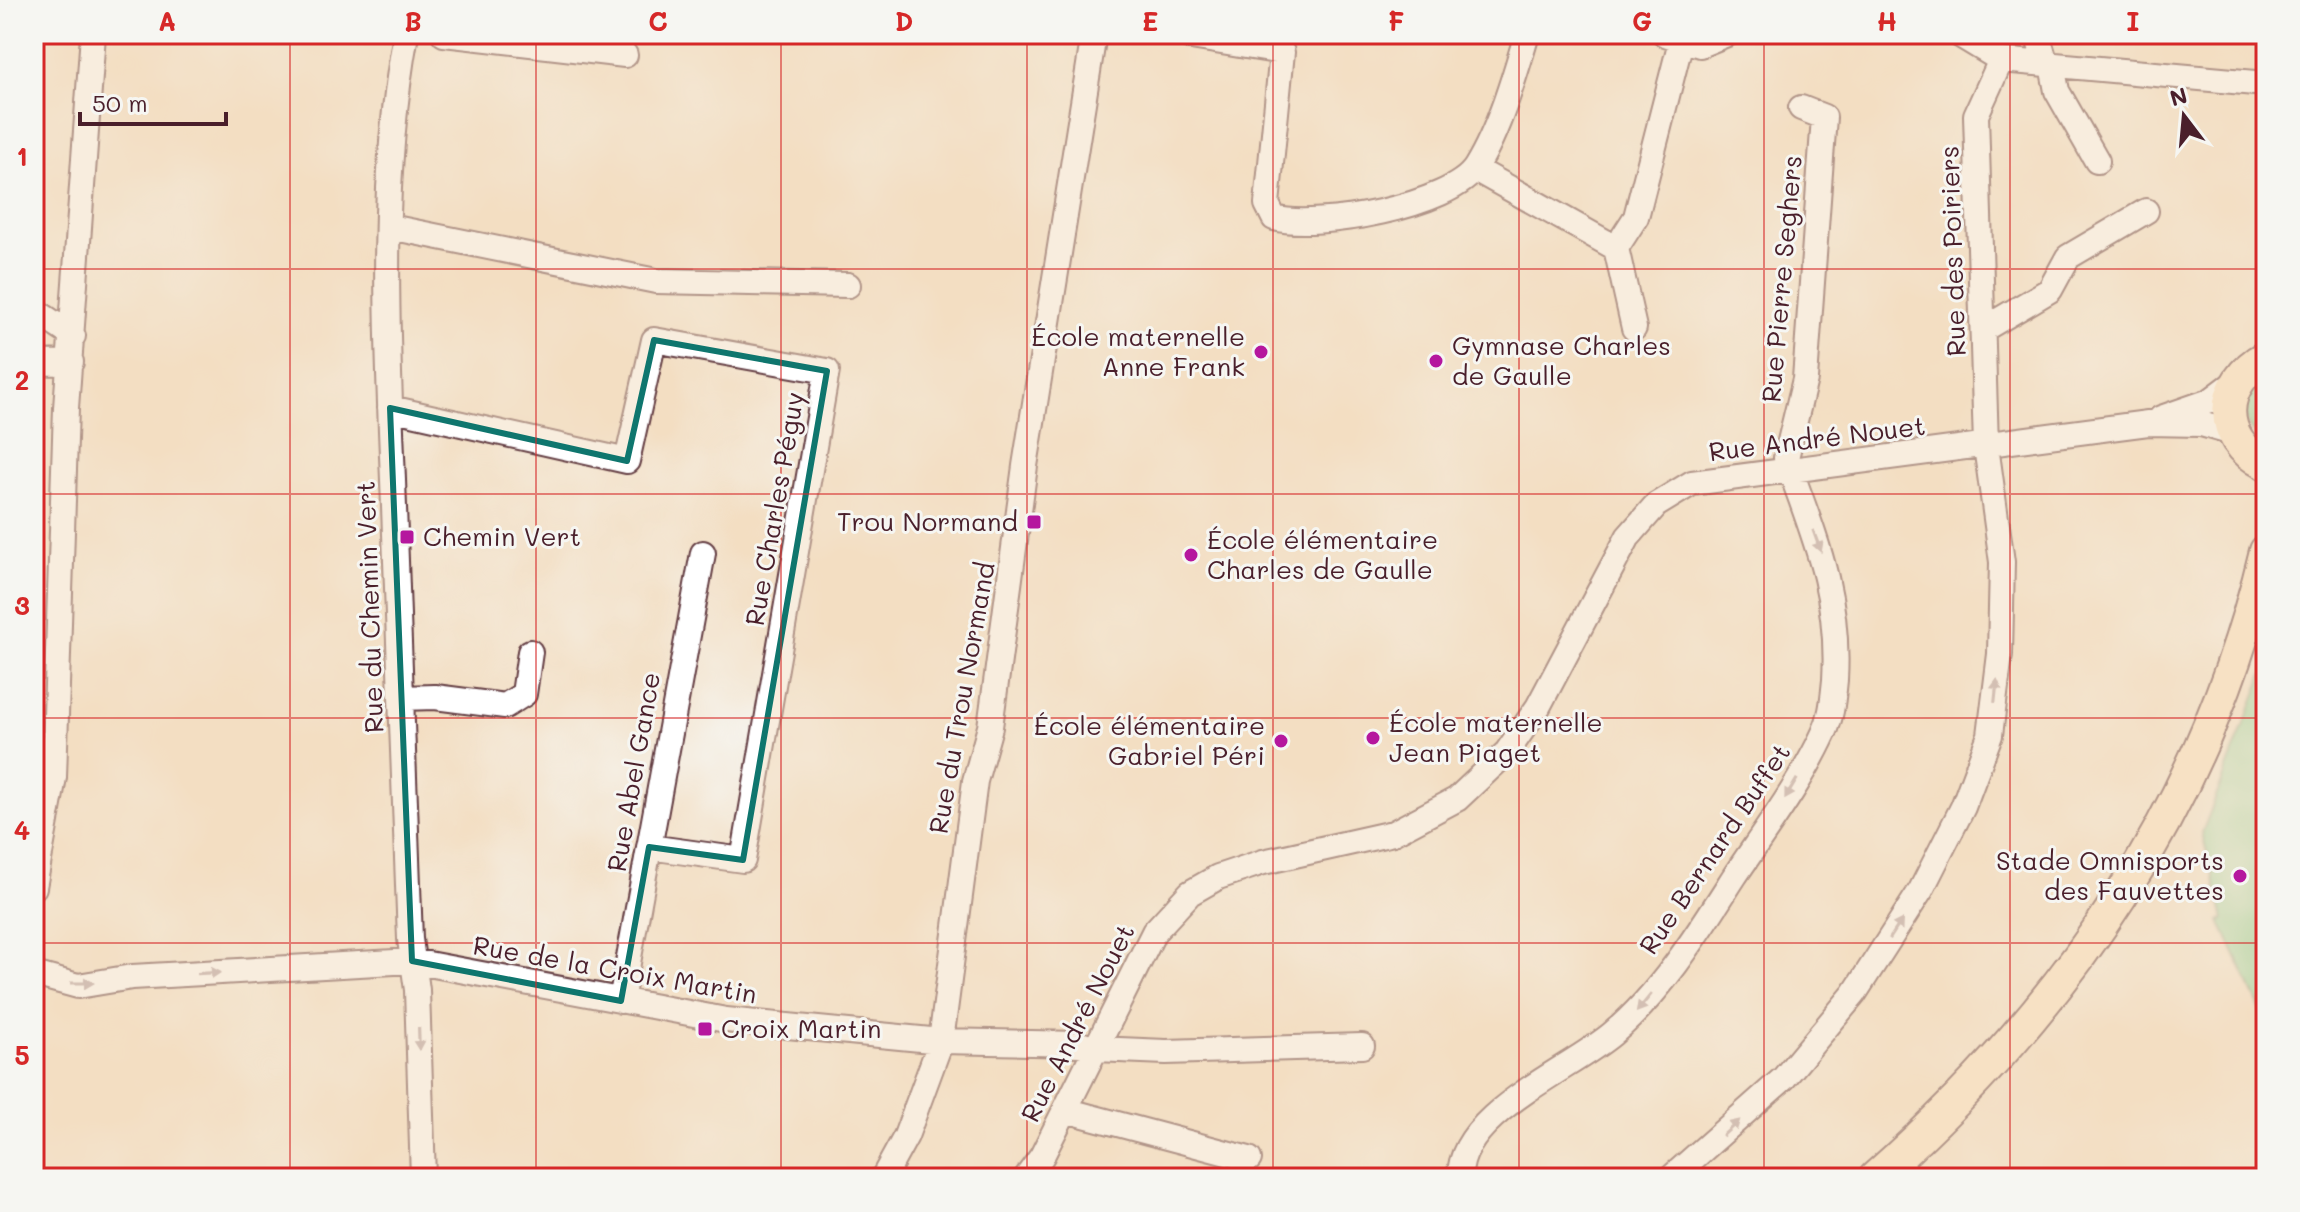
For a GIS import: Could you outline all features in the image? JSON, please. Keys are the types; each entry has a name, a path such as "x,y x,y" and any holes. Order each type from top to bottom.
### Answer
{"main road":[{"path":"2256,363 2230,406 2233,433 2262,469"},
{"path":"1875,1178 1940,1120 2018,1039 2060,986 2127,890 2174,804 2227,682 2266,551"}],"street":[{"path":"34,887 54,777 66,408 93,34"},
{"name":"Rue du Chemin Vert","path":"406,34 397,84 390,227 390,408 423,1178"},
{"path":"444,34 625,55"},
{"path":"1191,34 1191,37 1282,52 1267,204 1274,218 1289,223 1357,217 1440,193 1475,169 1509,90 1527,34"},
{"path":"1634,328 1616,248 1636,217 1673,37 1700,45 1727,34"},
{"path":"1958,34 2001,60 2266,84"},
{"path":"1994,34 2001,60"},
{"path":"2037,34 2057,91 2097,161"},
{"name":"Rue du Trou Normand","path":"883,1178 906,1136 941,1041 975,781 990,727 1027,451 1089,35"},
{"name":"Rue des Poiriers","path":"1986,446 1976,115 2001,60"},
{"name":"Rue Pierre Seghers","path":"1790,469 1786,458 1805,379 1824,117 1801,108"},
{"path":"1475,169 1616,248"},
{"path":"1984,329 2050,290 2068,257 2146,211"},
{"path":"390,227 656,281 848,285"},
{"path":"34,310 73,336"},
{"name":"Rue Charles Péguy","path":"390,408 627,461 654,340 827,371 743,860 649,847"},
{"path":"34,363 71,362"},
{"name":"Rue André Nouet","path":"2148,423 2210,401 2256,363"},
{"name":"Rue André Nouet","path":"1026,1178 1042,1156 1154,932 1190,893 1218,877 1263,862 1393,833 1457,799 1507,752 1538,707 1628,537 1656,505 1692,483 2148,423 2201,424 2233,433"},
{"path":"1671,1178 1784,1078 1854,994 1921,890 1963,807 1990,735 1996,696 2002,562 1986,446"},
{"name":"Rue Bernard Buffet","path":"1460,1178 1459,1163 1467,1143 1480,1127 1586,1055 1639,1010 1704,923 1824,734 1833,701 1836,629 1822,555 1797,480 1790,469"},
{"name":"Rue Abel Gance","path":"621,1001 703,553"},
{"path":"401,698 435,697 505,706 524,694 530,652"},
{"name":"Rue de la Croix Martin","path":"34,974 78,986 132,977 412,961 726,1020 941,1041 1080,1044 1096,1049 1166,1052 1362,1046"},
{"path":"1065,1110 1249,1159"}],"highlighted area":[{"path":"654,340 827,371 743,860 649,847 621,1001 412,961 390,408 627,461"}],"green space":[{"path":"2266,370 2266,445 2249,426 2245,408 2247,399"},
{"name":"Stade Omnisports des Fauvettes","path":"2266,668 2266,1021 2220,921 2224,919 2202,833"}],"place":[{"name":"École maternelle Anne Frank","path":"1261,352"},
{"name":"Gymnase Charles de Gaulle","path":"1436,361"},
{"name":"Trou Normand","path":"1034,522"},
{"name":"Chemin Vert","path":"407,537"},
{"name":"École élémentaire Charles de Gaulle","path":"1191,555"},
{"name":"École maternelle Jean Piaget","path":"1373,738"},
{"name":"École élémentaire Gabriel Péri","path":"1281,741"},
{"name":"Stade Omnisports des Fauvettes","path":"2240,876"},
{"name":"Croix Martin","path":"705,1029"}]}
